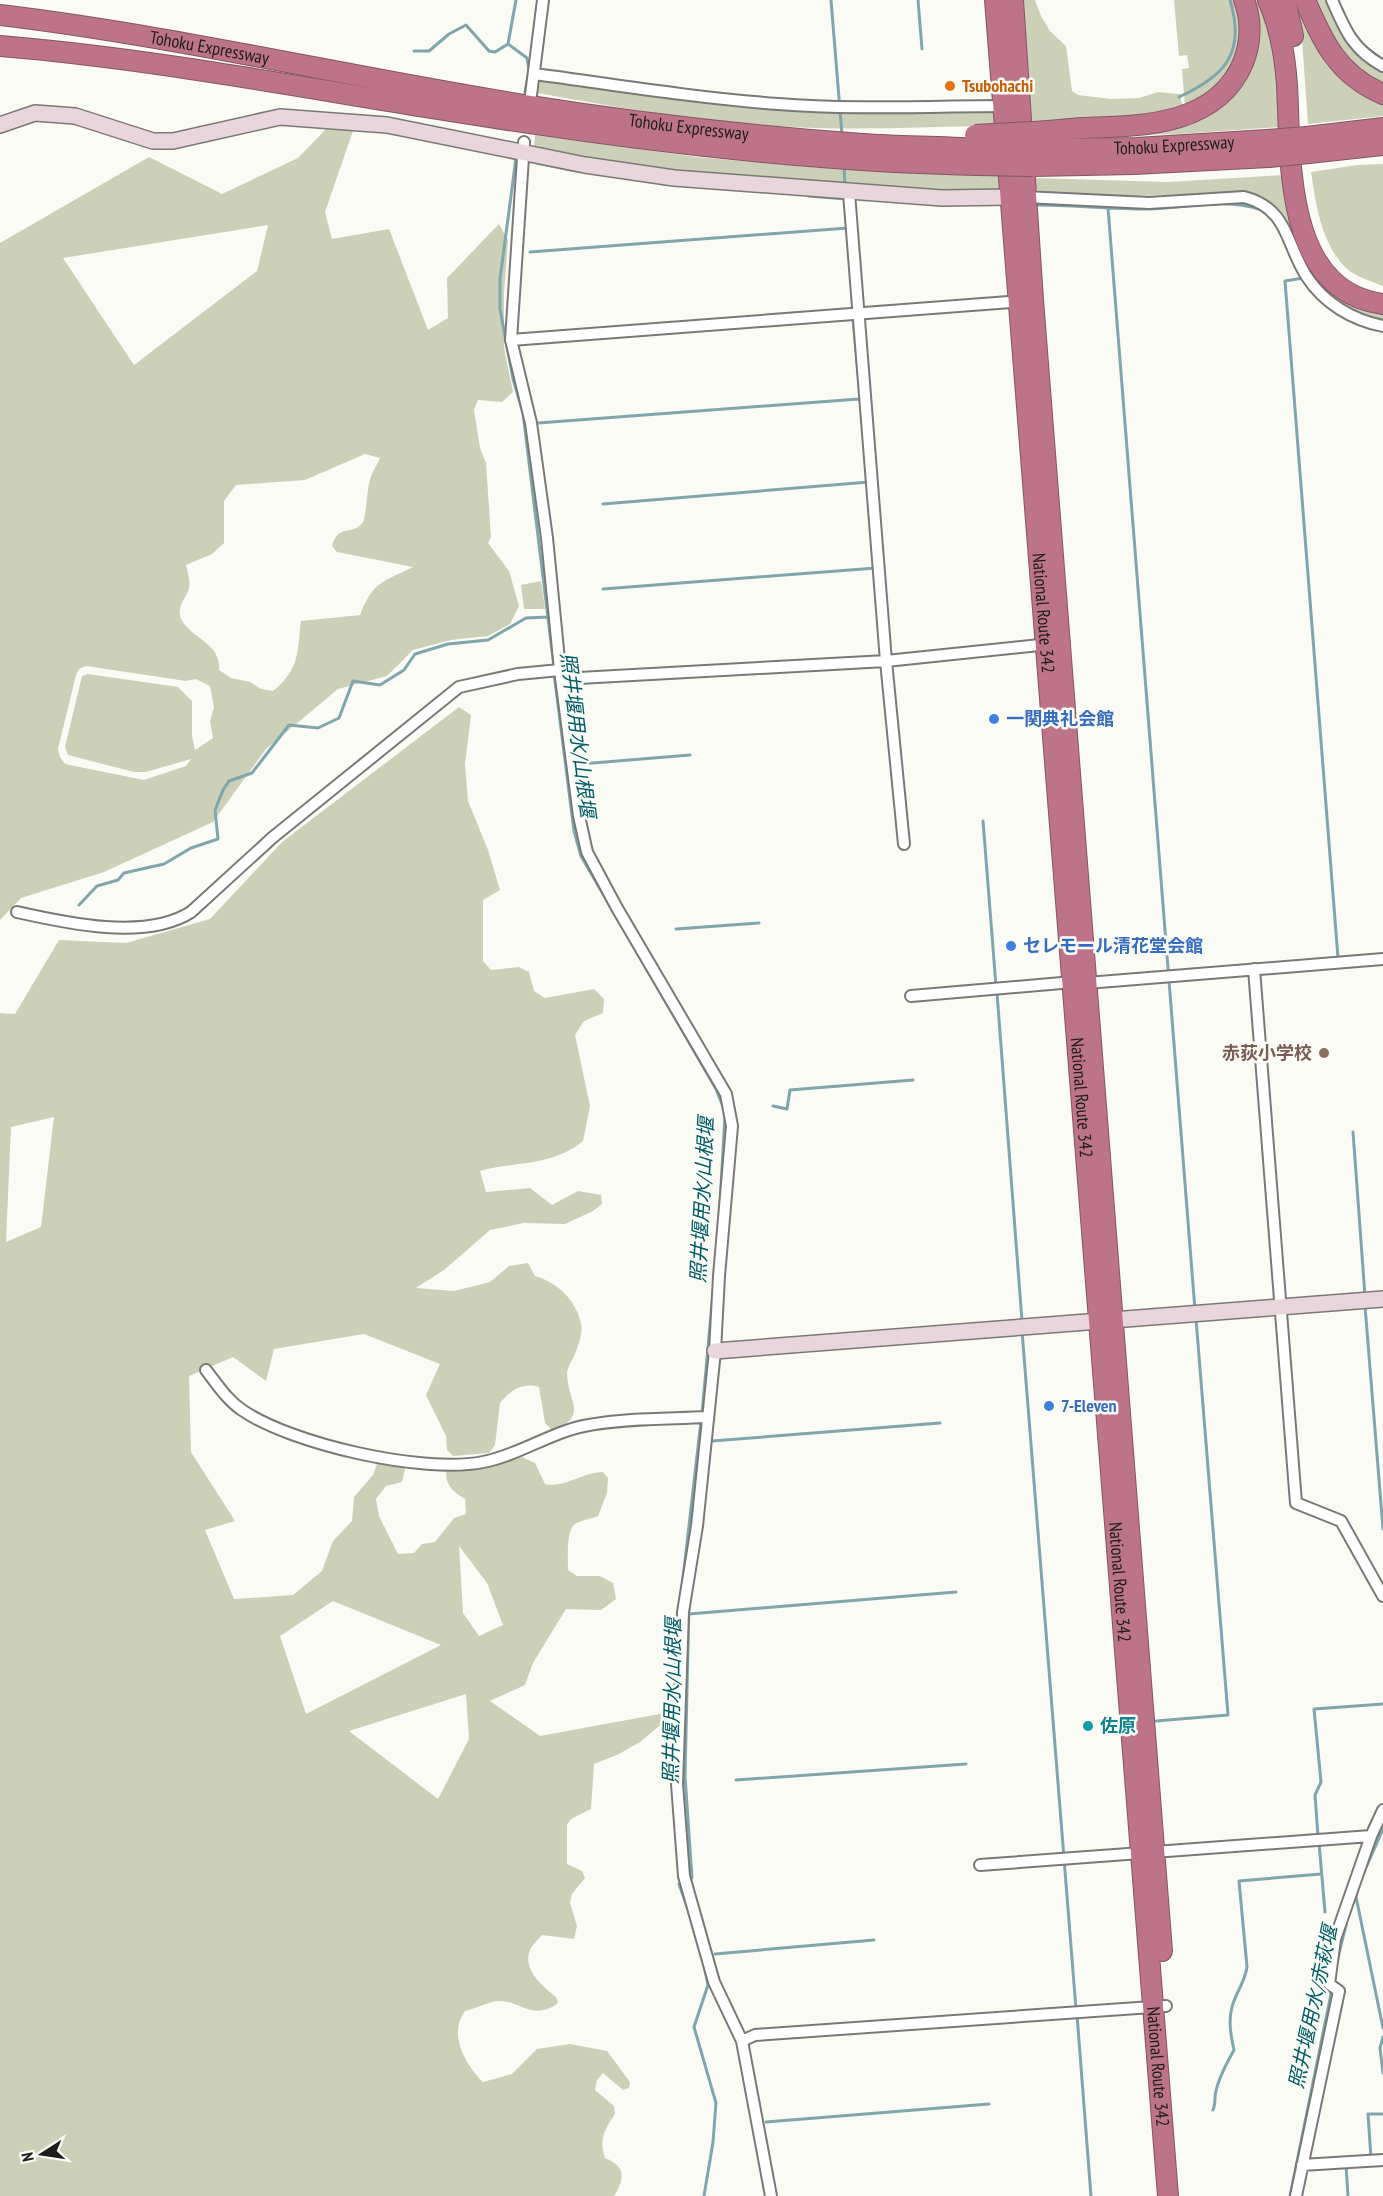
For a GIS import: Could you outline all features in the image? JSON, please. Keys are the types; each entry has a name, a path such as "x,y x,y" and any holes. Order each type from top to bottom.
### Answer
{"highway":[{"path":"976,149 1034,149 1193,113 1207,105 1232,83 1245,56 1249,24 1244,0"},
{"path":"1268,0 1277,25 1284,57 1290,173 1303,231 1318,262 1343,289 1356,297 1383,304"},
{"path":"1285,0 1294,52 1301,173 1310,221 1323,252 1342,274 1365,288 1383,294"},
{"path":"1305,0 1322,38 1340,65 1354,78 1383,94"},
{"name":"National Route 342","path":"1009,2 1012,106 1026,301 1160,2006 1181,2196"},
{"name":"Tohoku Expressway","path":"0,15 145,36 516,103 677,127 864,144 976,149 1136,148 1269,154"},
{"name":"Tohoku Expressway","path":"0,46 129,59 430,108 688,145 808,157 976,149"},
{"name":"Tohoku Expressway","path":"1309,151 1383,128"},
{"name":"Tohoku Expressway","path":"1034,149 1134,164 1383,145"},
{"path":"1309,151 1383,158"},
{"name":"National Route 342","path":"1160,2006 1168,2196"}],"street":[{"path":"531,95 543,0"},
{"path":"1332,0 1351,40 1368,58 1383,66"},
{"path":"535,74 679,94 777,104 846,107 1012,106"},
{"path":"0,125 34,113 75,117 153,141 173,141 280,117 387,125 523,147 585,165 674,178 849,193 942,198 1019,197 1149,203 1238,197 1258,201 1281,219 1306,276 1323,297 1350,316 1383,326"},
{"path":"523,147 512,340 531,423 547,538 579,816 587,852 617,908 726,1094 732,1126 715,1351 697,1526 683,1612 677,1784 684,1876 714,1982 742,2041 771,2196"},
{"path":"849,193 886,661 904,844"},
{"path":"512,340 1026,301"},
{"path":"17,912 60,922 117,927 158,926 180,919 191,912 272,838 459,687 518,674 886,661 1054,643"},
{"path":"911,996 1383,959"},
{"path":"1254,969 1296,1503 1341,1521 1383,1596"},
{"path":"715,1351 1383,1299"},
{"path":"206,1370 232,1402 261,1422 298,1436 368,1455 415,1462 479,1463 501,1458 563,1432 587,1425 707,1417"},
{"path":"1296,2196 1339,1990 1329,1984 1335,1939 1371,1836 1383,1810"},
{"path":"980,1865 1371,1836"},
{"path":"742,2041 755,2036 1160,2006"},
{"path":"1302,2165 1383,2160"}],"green space":[{"path":"1024,0 1035,0 1050,31 1066,46 1072,91 1078,95 1111,99 1139,98 1158,92 1180,94 1183,109 1144,117 1036,124 1031,122 1025,55"},
{"path":"1174,0 1233,0 1241,23 1237,58 1224,79 1206,96 1185,107 1182,69 1189,68 1187,55 1179,56"},
{"path":"1247,0 1261,0 1273,34 1281,127 1178,134 1082,136 1178,124 1241,75"},
{"path":"1292,0 1299,0 1383,101 1383,116 1308,124 1302,39"},
{"path":"1314,0 1325,0 1346,42 1361,58 1383,71 1383,86 1359,73 1338,50"},
{"path":"544,79 790,110 993,111 997,114 997,126 838,128 710,120 641,111 538,93 540,81"},
{"path":"327,128 353,131 325,212 332,239 389,229 428,330 448,318 447,278 499,224 508,240 504,294 504,348 513,392 502,402 478,400 474,410 480,448 486,463 491,537 488,543 509,571 519,606 510,624 488,636 451,640 413,650 387,676 338,689 266,749 213,822 104,872 21,898 0,920 0,243 149,157 222,194 298,158","holes":["268,225 257,271 134,365 63,258","365,454 380,458 369,484 363,522 338,535 332,546 337,552 413,567 380,584 370,595 360,615 301,621 298,651 293,668 273,691 261,689 250,682 231,678 219,670 215,653 181,619 180,610 189,585 186,565 212,554 224,543 224,501 236,485 305,480","86,666 186,681 196,679 210,686 214,707 210,721 213,738 195,750 192,736 192,701 178,687 88,674 82,676 65,747 68,755 134,772 146,772 191,759 186,766 144,780 65,764 58,749 79,669"]},
{"path":"535,135 697,157 820,168 1001,176 1001,191 929,193 672,173 539,150 534,146"},
{"path":"1383,164 1383,286 1345,267 1330,246 1321,222 1311,172 1357,165"},
{"path":"1283,175 1304,256 1383,312 1383,323 1355,312 1320,286 1293,244 1287,219 1267,199 1245,191 1136,196 1044,193 1034,188 1033,178 1168,182"},
{"path":"541,581 545,609 524,609 521,585"},
{"path":"459,707 471,715 465,764 468,801 488,850 500,890 483,900 483,961 491,970 519,967 529,972 534,991 545,998 594,989 604,999 603,1013 584,1021 575,1035 590,1106 583,1141 571,1149 546,1159 480,1171 486,1192 530,1188 552,1205 578,1191 601,1195 602,1204 593,1211 565,1224 524,1223 490,1230 444,1270 416,1288 454,1291 490,1282 509,1266 528,1263 535,1276 558,1288 570,1300 581,1324 578,1345 567,1373 574,1406 571,1419 553,1431 545,1423 539,1387 522,1387 512,1391 500,1403 495,1445 489,1453 453,1456 447,1450 446,1436 426,1395 440,1364 364,1334 274,1349 266,1381 233,1357 189,1376 191,1452 235,1521 205,1530 234,1599 293,1595 322,1571 333,1541 352,1521 354,1497 373,1475 377,1464 382,1460 402,1463 405,1469 402,1482 386,1486 376,1499 379,1516 398,1554 414,1553 422,1544 435,1542 454,1518 466,1514 465,1499 453,1490 446,1477 447,1466 485,1466 522,1457 535,1463 545,1484 559,1484 603,1472 608,1478 607,1493 598,1516 572,1527 568,1545 568,1570 577,1576 600,1576 613,1583 616,1599 601,1610 566,1609 533,1663 525,1685 490,1701 540,1736 665,1713 664,1722 640,1742 594,1764 591,1809 571,1819 567,1825 567,1864 582,1871 585,1878 572,1894 570,1903 577,1926 574,1939 542,1935 531,1948 528,1957 531,1971 556,1997 558,2003 541,2011 498,2001 465,2011 460,2020 458,2039 470,2067 483,2082 512,2074 537,2049 570,2044 607,2051 630,2082 629,2088 623,2090 603,2073 597,2080 595,2090 614,2106 615,2114 605,2130 602,2146 605,2158 617,2165 622,2174 614,2196 0,2196 0,1013 15,1014 59,940 126,943 210,919 282,842","holes":["54,1117 41,1227 6,1242 11,1127","459,1546 487,1583 503,1625 479,1636 463,1613","333,1601 441,1645 306,1714 280,1636","466,1694 469,1739 438,1799 349,1731"]}],"waterway":[{"name":"照井堰用水/山根堰","path":"516,0 508,44 527,58 529,70"},
{"path":"831,0 842,135"},
{"path":"918,0 922,49"},
{"path":"1179,97 1209,80 1228,60 1235,35 1230,0"},
{"path":"414,51 429,51 449,34 466,25 489,51 495,52 508,44"},
{"path":"1363,45 1383,60"},
{"name":"照井堰用水/山根堰","path":"525,92 528,76"},
{"name":"照井堰用水/山根堰","path":"516,158 500,279 500,309 513,379 523,413 554,667"},
{"path":"537,163 581,172"},
{"path":"844,165 845,186"},
{"path":"808,196 846,199"},
{"path":"1033,205 1148,209 1234,204 1262,210"},
{"path":"1108,208 1195,1310"},
{"path":"530,252 848,228"},
{"path":"1286,244 1292,260"},
{"path":"1303,278 1285,281 1338,958"},
{"path":"852,294 853,311"},
{"path":"853,318 862,416"},
{"path":"538,423 859,399"},
{"path":"603,504 869,482"},
{"path":"603,589 876,568"},
{"path":"79,905 97,886 118,880 124,873 164,864 191,848 218,839 215,810 229,781 252,773 289,725 318,728 339,718 353,681 380,685 404,670 415,654 448,644 488,640 526,618 548,617"},
{"name":"照井堰用水/山根堰","path":"554,673 574,831 581,856 716,1089 724,1109"},
{"path":"581,764 690,755"},
{"path":"983,821 996,986"},
{"path":"676,929 759,923"},
{"path":"997,993 1022,1321"},
{"path":"773,1106 787,1109 790,1090 913,1080"},
{"name":"照井堰用水/山根堰","path":"719,1220 725,1116"},
{"path":"1353,1132 1365,1296"},
{"name":"照井堰用水/山根堰","path":"702,1414 713,1292"},
{"path":"1365,1306 1383,1529"},
{"path":"1156,1721 1228,1715 1196,1319"},
{"path":"1022,1331 1076,2009"},
{"name":"照井堰用水/山根堰","path":"682,1587 701,1421"},
{"path":"712,1441 940,1423"},
{"path":"689,1614 956,1592"},
{"name":"照井堰用水/山根堰","path":"688,1880 692,1878 685,1776 689,1604"},
{"path":"1318,1836 1315,1795 1321,1782 1314,1709 1383,1704"},
{"path":"736,1780 966,1764"},
{"name":"照井堰用水/赤萩堰","path":"1360,1881 1383,1829"},
{"path":"1319,1843 1325,1912"},
{"path":"1213,2110 1219,2080 1234,2050 1230,2018 1247,1967 1239,1881 1321,1874"},
{"name":"照井堰用水/山根堰","path":"682,1883 679,1884 690,1915"},
{"path":"1355,1892 1383,2028"},
{"name":"照井堰用水/赤萩堰","path":"1337,1962 1346,1925"},
{"path":"715,1954 874,1940"},
{"name":"照井堰用水/山根堰","path":"704,2196 713,2142 716,2103 694,2027 708,1985 705,1970"},
{"name":"照井堰用水/赤萩堰","path":"1290,2196 1332,1989"},
{"path":"1077,2015 1091,2196"},
{"path":"1383,2037 1380,2048 1383,2073"},
{"path":"766,2122 989,2104"},
{"path":"1371,2158 1368,2114 1383,2114"},
{"path":"1346,2165 1348,2196"}],"place":[{"name":"Tsubohachi","path":"950,86"},
{"name":"一関典礼会館","path":"994,719"},
{"name":"セレモール清花堂会館","path":"1011,946"},
{"name":"赤荻小学校","path":"1324,1053"},
{"name":"7-Eleven","path":"1049,1406"},
{"name":"佐原","path":"1088,1726"}]}
